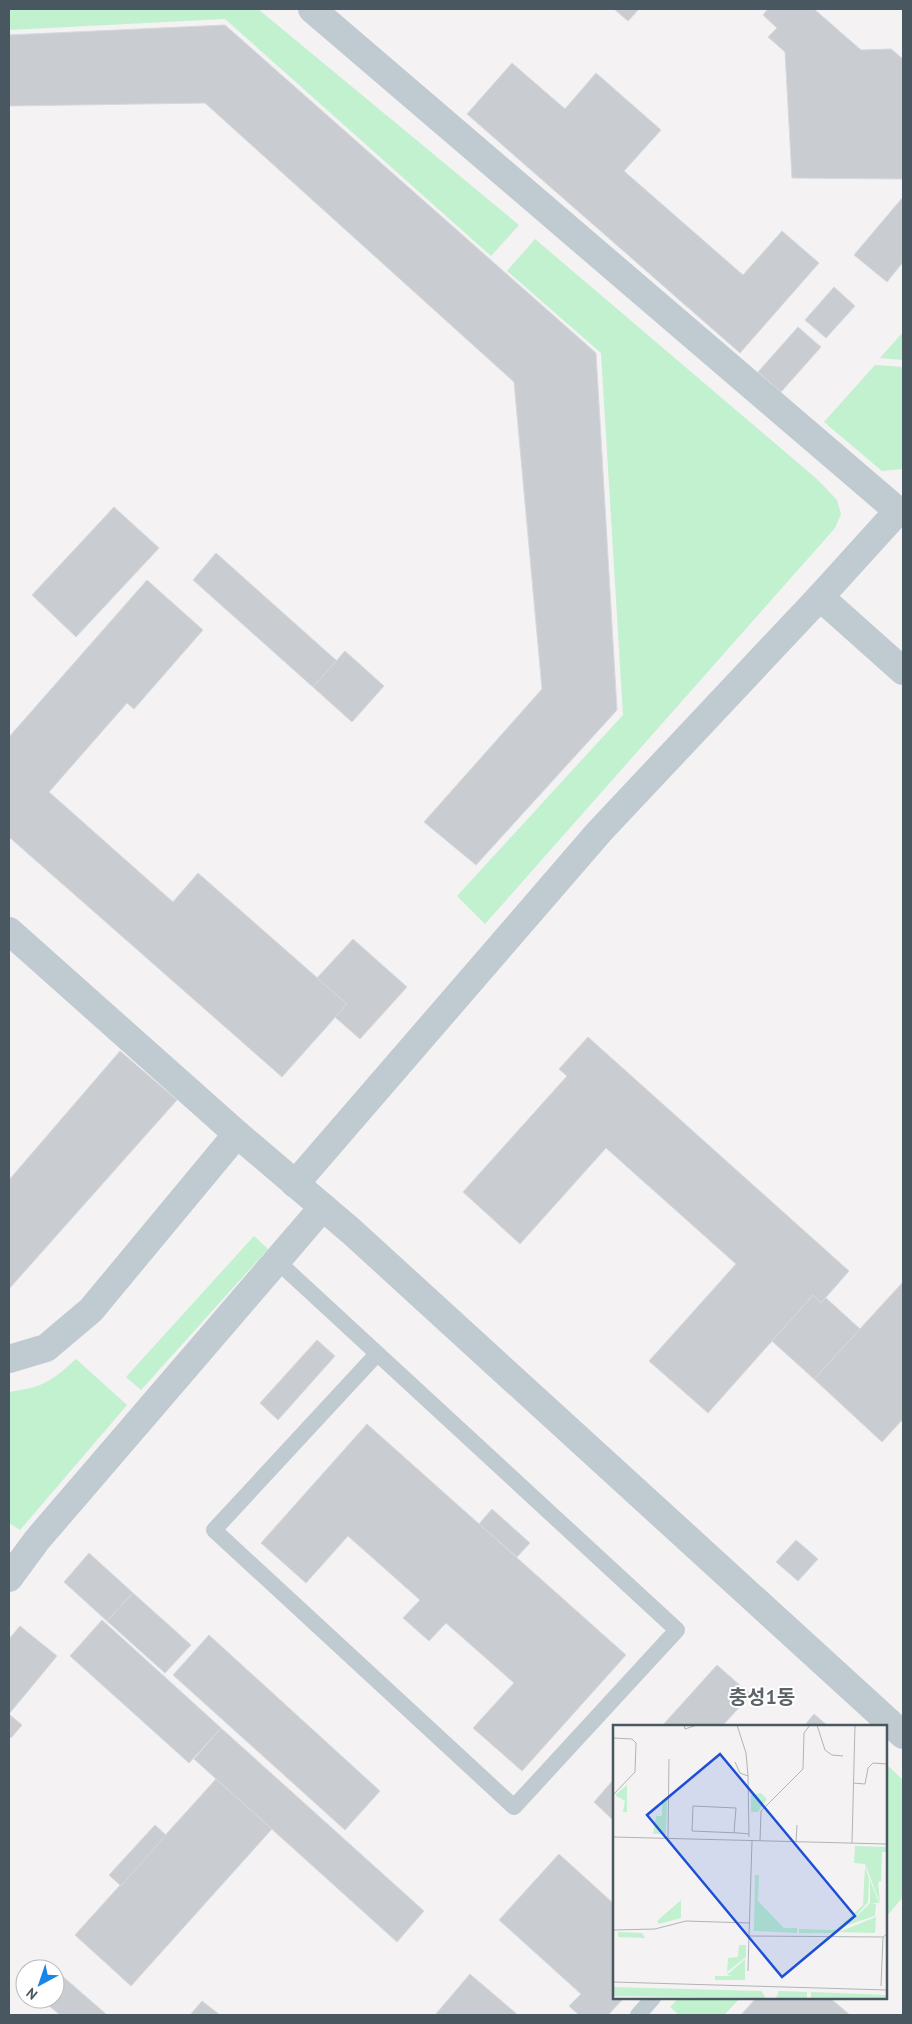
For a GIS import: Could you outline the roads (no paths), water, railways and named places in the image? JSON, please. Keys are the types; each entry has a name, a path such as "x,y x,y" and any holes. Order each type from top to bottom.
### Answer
{"street":[{"path":"296,1184 599,832 901,508 312,9"},
{"path":"820,597 903,671"},
{"path":"9,931 237,1134 351,1231 886,1725"},
{"path":"9,1359 46,1348 91,1310 237,1134"},
{"path":"9,1578 37,1540 323,1207"}],"lane":[{"path":"277,1261 677,1630 514,1807 214,1530 377,1354"},
{"path":"638,2015 653,1999"}],"district":[{"name":"충성1동","path":"762,1697"}]}
